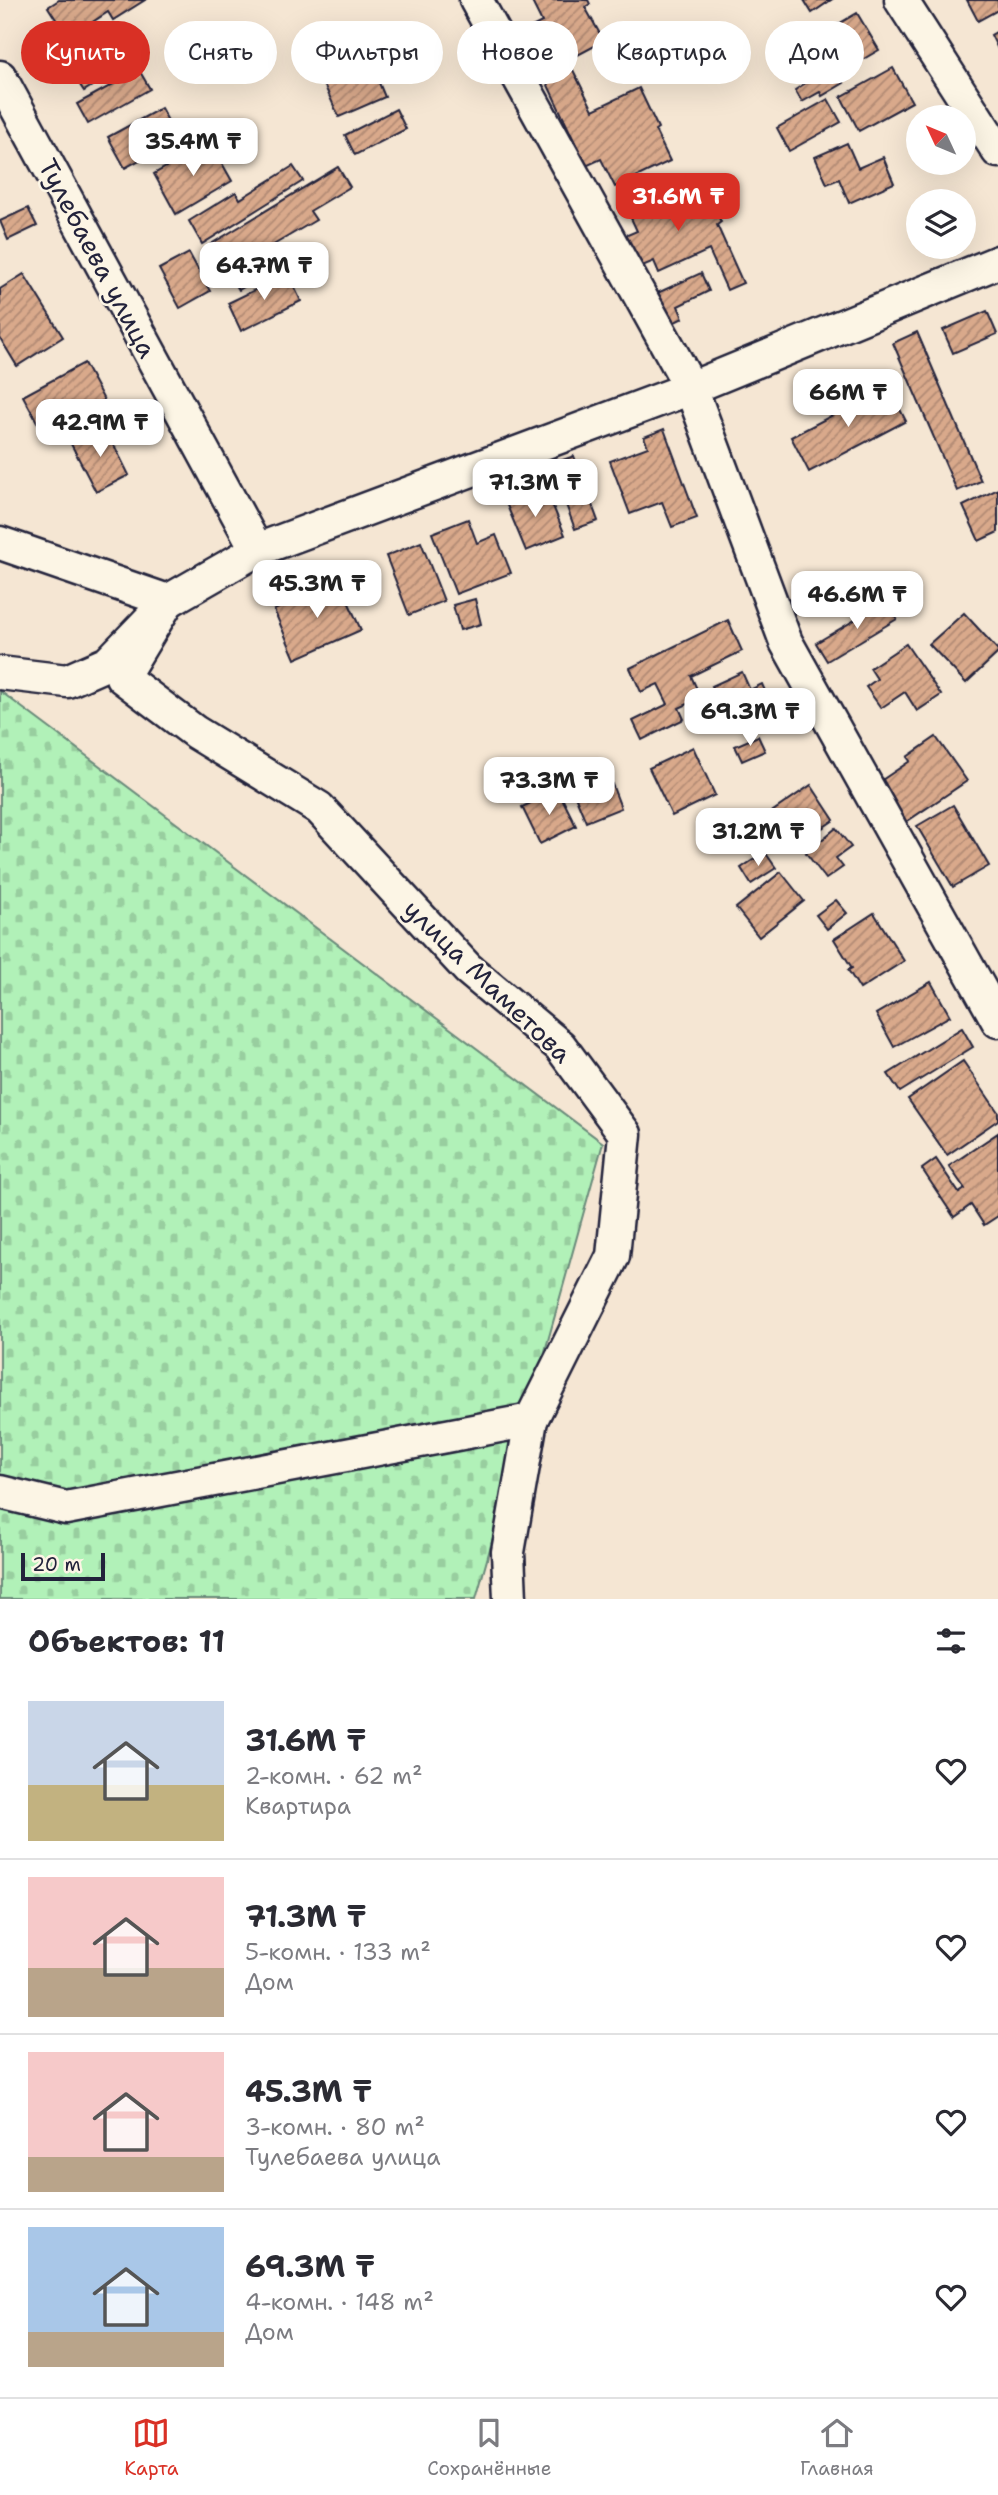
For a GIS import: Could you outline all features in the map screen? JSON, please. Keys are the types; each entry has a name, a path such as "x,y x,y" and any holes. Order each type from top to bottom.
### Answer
{"street":[{"path":"476,0 691,388 786,642 998,1021"},
{"path":"901,0 998,151"},
{"name":"Тулебаева улица","path":"0,77 257,550"},
{"path":"0,673 67,681 108,663 168,601 257,550 691,388 998,262"},
{"path":"0,543 168,601"},
{"name":"улица Маметова","path":"168,601 122,677 195,732 319,808 468,969 560,1046 625,1134 613,1256 531,1420 508,1552 510,1599"},
{"path":"0,1492 66,1508 531,1420"}],"green space":[{"path":"0,691 603,1143 476,1599 0,1599"}],"building":[{"path":"59,0 145,0 113,20 108,12 94,21 57,21 48,7"},
{"path":"531,0 588,0 590,4 585,7 593,21 592,47 578,55 578,21 542,21"},
{"path":"804,0 831,0 812,13"},
{"path":"967,0 998,0 998,10 978,21"},
{"path":"857,13 862,21 843,21"},
{"path":"864,25 879,50 864,59"},
{"path":"998,31 998,49 991,35"},
{"path":"893,68 912,102 859,131 841,97"},
{"path":"578,80 593,110 639,88 670,161 615,187 601,159 586,166 547,84 578,84"},
{"path":"79,84 95,84 84,91"},
{"path":"113,84 147,84 150,89 88,124 77,104"},
{"path":"324,84 380,84 385,97 339,117"},
{"path":"804,84 842,84 822,96 820,92 802,102 795,90"},
{"path":"828,99 841,122 789,151 777,128"},
{"path":"161,108 178,139 125,168 108,137"},
{"path":"396,109 406,129 355,155 345,135"},
{"path":"210,142 232,181 176,214 154,174"},
{"path":"847,143 858,168 883,157 894,183 849,203 839,179 827,184 815,157"},
{"path":"293,166 303,181 202,244 189,221 236,192 240,199"},
{"path":"338,167 350,187 310,211 316,220 270,247 280,265 239,290 211,244"},
{"path":"671,181 684,208 709,196 721,222 717,225 743,283 727,290 709,250 659,273 654,261 640,267 625,236 637,231 624,203"},
{"path":"28,208 37,226 8,240 0,221"},
{"path":"189,253 210,291 180,308 159,269"},
{"path":"701,273 709,291 678,306 683,318 667,326 653,295"},
{"path":"24,274 63,337 17,366 0,338 0,289"},
{"path":"288,274 301,301 241,331 228,303"},
{"path":"987,311 997,334 953,353 943,330"},
{"path":"917,332 981,481 957,491 893,343"},
{"path":"84,363 104,400 43,433 23,396"},
{"path":"888,386 906,421 809,472 791,437"},
{"path":"105,427 129,475 96,492 71,444"},
{"path":"664,429 697,518 672,527 662,502 630,514 610,461 648,447 644,437"},
{"path":"574,456 598,521 575,529 551,464"},
{"path":"545,487 565,535 526,551 506,503"},
{"path":"998,489 998,532 979,541 963,506"},
{"path":"468,519 477,543 496,535 511,573 456,594 432,533"},
{"path":"421,542 444,601 409,615 386,556"},
{"path":"339,581 361,630 295,659 274,610"},
{"path":"475,599 481,624 460,630 453,605"},
{"path":"887,601 897,619 827,661 816,643"},
{"path":"964,613 998,650 966,683 929,644"},
{"path":"728,620 742,651 691,676 701,698 679,708 684,719 642,740 633,721 668,704 658,684 641,692 630,668"},
{"path":"906,644 941,695 917,711 905,692 881,708 866,687 877,679 870,668"},
{"path":"742,672 750,690 762,684 774,711 737,728 727,707 723,709 712,686"},
{"path":"758,736 765,751 742,761 735,746"},
{"path":"936,737 967,781 903,824 876,784 910,761 907,757"},
{"path":"693,747 715,795 672,816 649,768"},
{"path":"605,766 621,808 586,822 569,781"},
{"path":"811,785 834,820 791,849 775,826 764,833 757,822"},
{"path":"558,790 576,826 540,844 522,807"},
{"path":"953,805 989,866 953,887 917,826"},
{"path":"836,828 851,847 836,858 843,867 826,879 806,853"},
{"path":"765,852 776,868 751,884 741,868"},
{"path":"781,872 804,901 759,937 736,908"},
{"path":"836,900 847,913 827,929 816,915"},
{"path":"874,913 904,961 860,989 848,970 852,968 834,939"},
{"path":"931,982 950,1016 894,1047 876,1014"},
{"path":"962,1028 973,1047 900,1092 888,1074"},
{"path":"963,1061 998,1112 998,1120 947,1155 908,1099"},
{"path":"998,1133 998,1216 984,1225 971,1205 954,1217 922,1169 936,1159 959,1193 965,1189 949,1166"}]}
